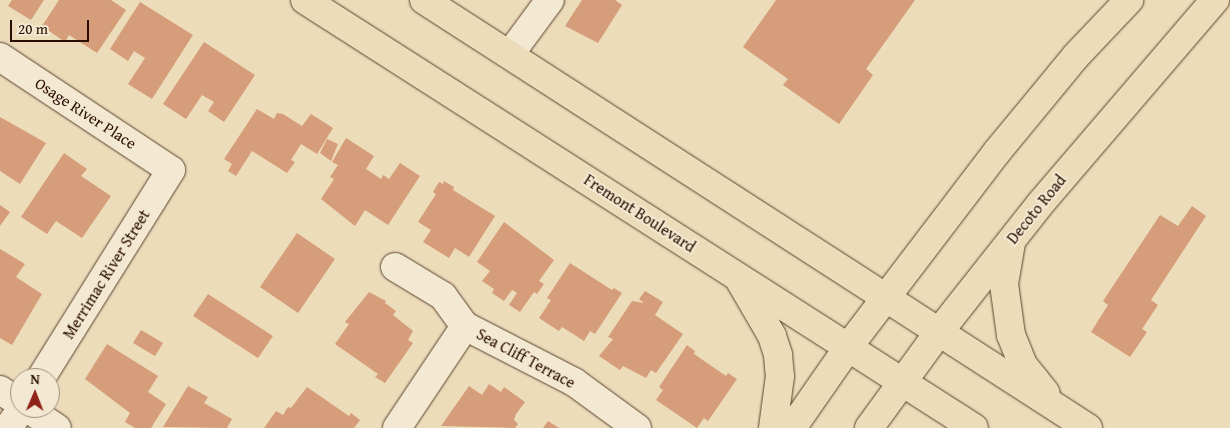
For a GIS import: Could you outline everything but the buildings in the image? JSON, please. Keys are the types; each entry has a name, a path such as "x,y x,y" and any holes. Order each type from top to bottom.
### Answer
{"main road":[{"name":"Fremont Boulevard","path":"305,0 849,346 974,428"},
{"path":"424,0 1088,428"},
{"path":"792,428 849,346 996,153 1075,57 1128,0"},
{"name":"Decoto Road","path":"869,428 902,381 1013,237 1129,97 1215,0"},
{"path":"1013,237 1006,261 1004,284 1011,335 1023,365 1059,410"},
{"path":"738,276 772,336 778,355 780,376 774,428"}],"street":[{"path":"510,54 550,0"},
{"name":"Osage River Place","path":"0,57 171,170"},
{"name":"Merrimac River Street","path":"47,368 171,170"},
{"name":"Sea Cliff Terrace","path":"395,267 443,296 465,326 574,382 637,428"},
{"path":"396,428 465,326"},
{"path":"42,418 57,428"}]}
